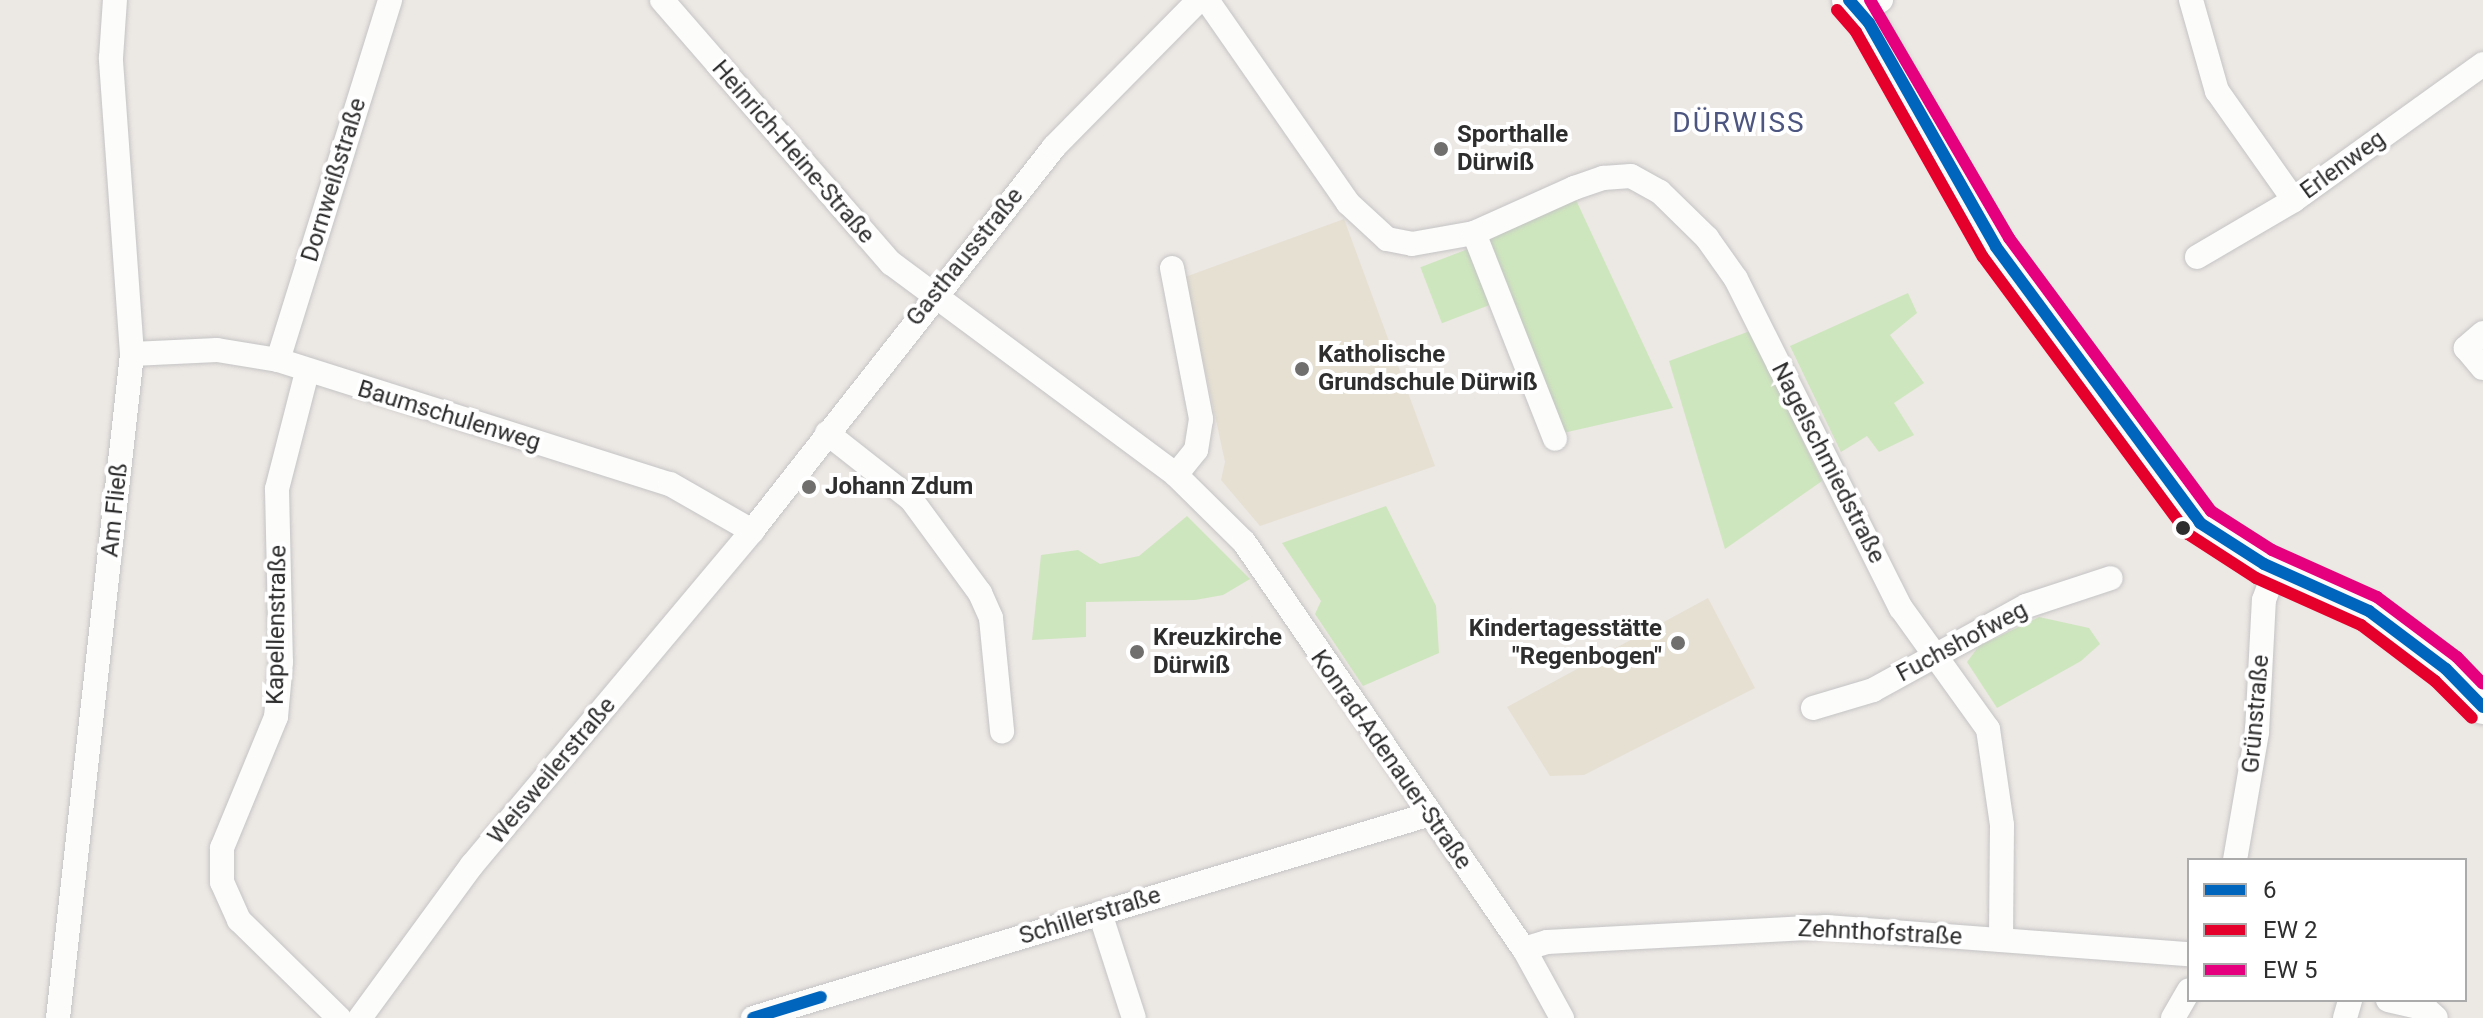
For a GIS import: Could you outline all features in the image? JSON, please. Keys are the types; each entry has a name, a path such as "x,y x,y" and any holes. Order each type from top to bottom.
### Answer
{"street":[{"name":"Am Fließ","path":"58,1018 132,354 111,58 115,0"},
{"name":"Dornweißstraße","path":"278,360 390,0"},
{"name":"Heinrich-Heine-Straße","path":"662,0 891,263 933,295"},
{"name":"Gasthausstraße","path":"752,531 933,295 1054,147 1199,0"},
{"name":"Nagelschmiedstraße","path":"1207,0 1297,135 1364,222 1387,239 1412,244 1474,233 1603,178 1631,176 1660,192 1707,238 1736,279 1901,608 1932,656 1988,729 1995,758 2004,870 2001,940"},
{"path":"2191,0 2217,91 2294,200"},
{"path":"1864,4 1996,247 2174,492 2209,532 2275,569 2369,611 2446,669 2483,707"},
{"name":"Erlenweg","path":"2197,257 2294,200 2483,64"},
{"path":"1474,233 1555,439"},
{"path":"1172,268 1201,419 1196,450 1176,475"},
{"name":"Konrad-Adenauer-Straße","path":"933,295 1176,475 1244,542 1427,815 1524,949 1562,1018"},
{"path":"2483,333 2466,348 2483,368"},
{"name":"Baumschulenweg","path":"132,354 217,350 278,360 307,372 670,484 752,531"},
{"name":"Kapellenstraße","path":"307,372 277,489 281,662 276,717 222,848 222,882 239,920 339,1018"},
{"path":"827,433 911,499 980,593 991,618 1002,731"},
{"name":"Weisweilerstraße","path":"360,1018 472,865 752,531"},
{"name":"Grünstraße","path":"2235,858 2257,732 2264,600 2275,569"},
{"name":"Fuchshofweg","path":"1813,708 1873,690 2026,606 2111,578"},
{"name":"Schillerstraße","path":"753,1018 825,1007 1100,913 1427,815"},
{"path":"1100,913 1134,1018"},
{"name":"Zehnthofstraße","path":"1524,949 1547,942 1826,927 2187,954"},
{"path":"2173,1018 2187,994"},
{"path":"2396,1002 2426,1009 2436,1018"}],"shaded area":[{"name":"Katholische Grundschule Dürwiß","path":"1344,219 1435,466 1260,526 1221,480 1225,462 1185,277"},
{"name":"Kindertagesstätte \"Regenbogen\"","path":"1708,598 1755,688 1584,775 1550,776 1507,707"}],"green space":[{"path":"1576,200 1673,408 1563,433 1489,243 1490,234"},
{"path":"1468,249 1490,305 1442,323 1420,267"},
{"path":"1908,293 1917,313 1890,335 1924,383 1894,403 1914,435 1879,452 1867,436 1841,452 1790,346"},
{"path":"1750,331 1822,481 1725,549 1669,361"},
{"path":"1386,506 1436,606 1439,653 1363,686 1315,614 1321,601 1282,543"},
{"path":"1187,516 1250,579 1223,595 1195,600 1086,602 1086,637 1032,640 1041,555 1078,550 1100,564 1139,556"},
{"path":"2039,617 2089,628 2100,644 2081,661 1997,708 1967,662 1979,646"}],"transit line":[{"name":"6","path":"1849,0 1869,23 1996,247 2200,523 2264,564 2369,611 2446,669 2483,707"},
{"path":"1870,0 2009,238 2211,511 2272,550 2377,597 2457,657 2483,684"},
{"path":"1837,10 1856,32 1983,257 2188,534 2256,578 2361,625 2435,681 2472,718"},
{"name":"6","path":"753,1018 821,997"}],"place":[{"name":"Sporthalle Dürwiß","path":"1441,149"},
{"name":"Katholische Grundschule Dürwiß","path":"1302,369"},
{"name":"Johann Zdum","path":"809,487"},
{"name":"Kindertagesstätte \"Regenbogen\"","path":"1678,643"},
{"name":"Kreuzkirche Dürwiß","path":"1137,652"}],"district":[{"name":"DÜRWISS","path":"1739,123"}]}
